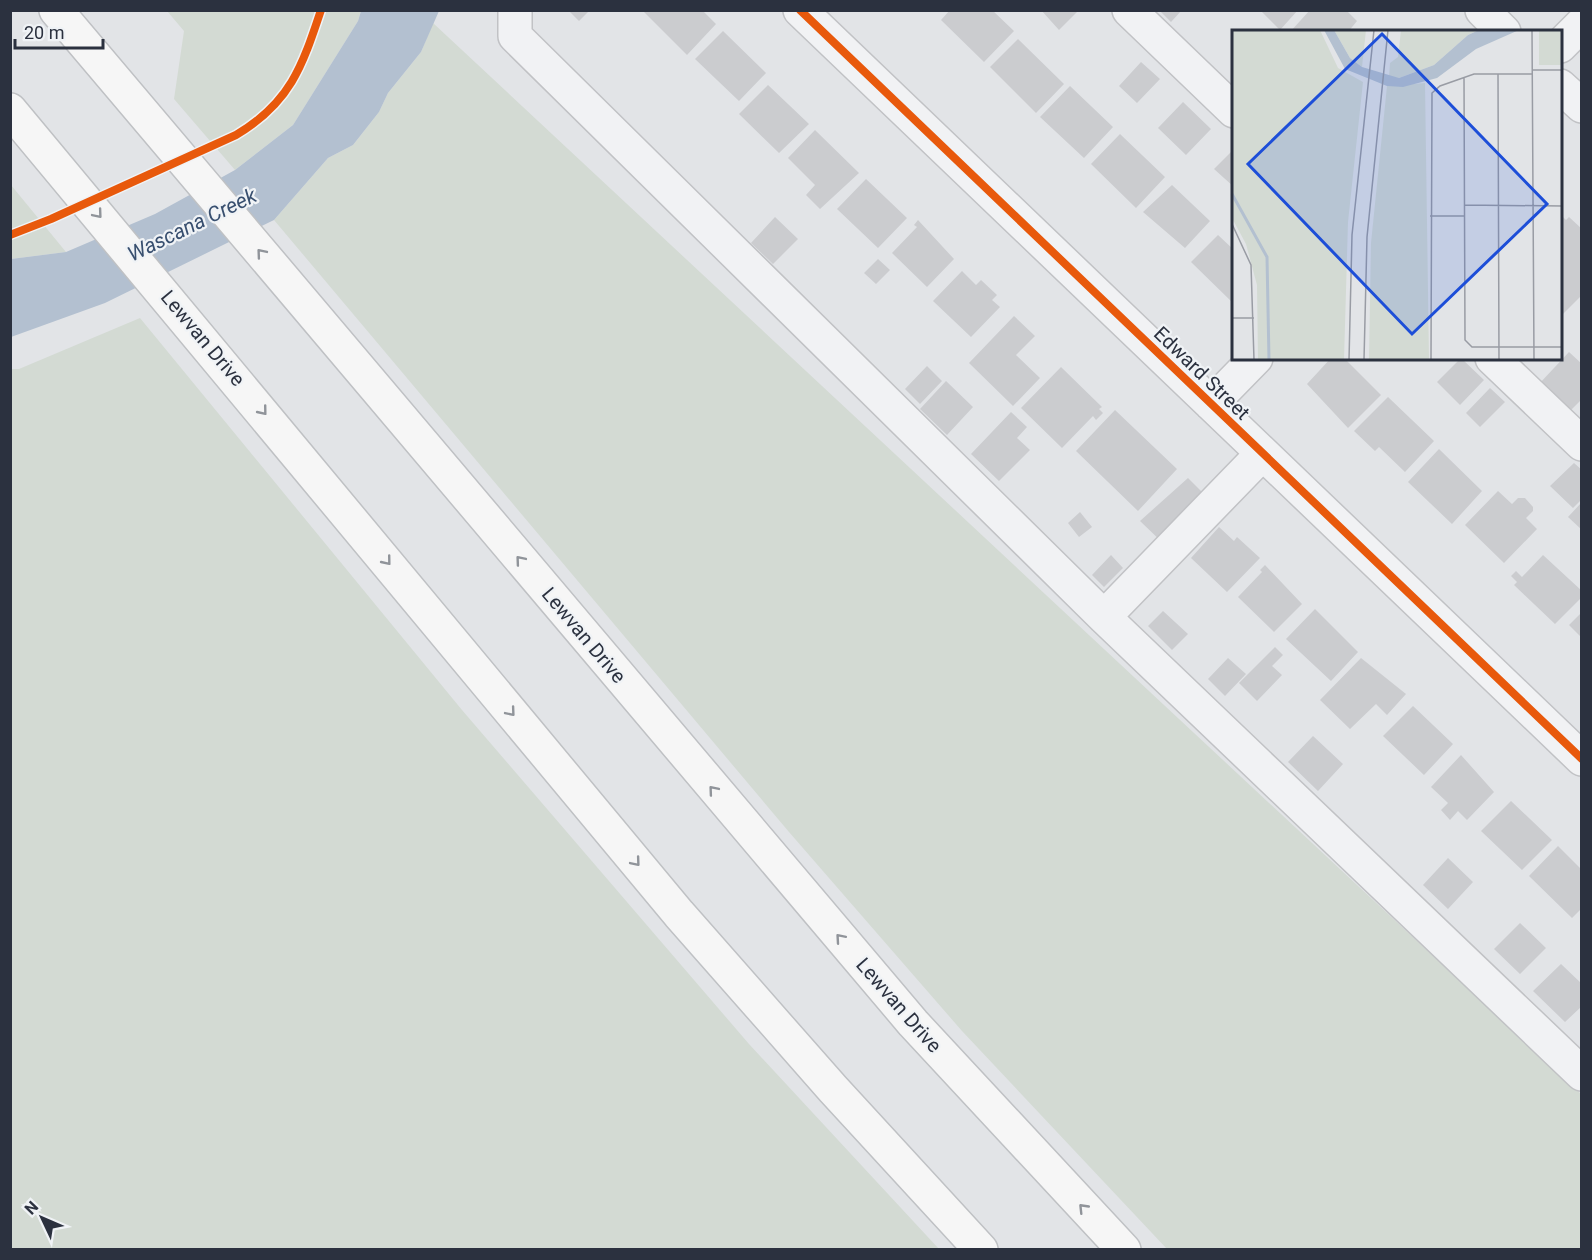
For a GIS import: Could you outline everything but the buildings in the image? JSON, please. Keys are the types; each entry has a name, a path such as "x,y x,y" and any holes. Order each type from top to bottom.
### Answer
{"main road":[{"name":"Lewvan Drive","path":"56,10 905,1014 1124,1250"},
{"name":"Lewvan Drive","path":"10,110 212,349 679,914 833,1089 981,1250"}],"street":[{"path":"515,10 514,36 1104,617 1581,1074"},
{"name":"Edward Street","path":"800,10 1581,759"},
{"path":"1129,10 1232,110"},
{"path":"1482,10 1502,30"},
{"path":"1562,44 1581,24"},
{"path":"1562,88 1581,106"},
{"path":"1211,404 1254,360"},
{"path":"1494,360 1581,444"},
{"path":"1104,617 1262,454"}],"shaded area":[{"path":"167,11 361,11 358,21 293,125 235,170 174,99 184,31"},
{"path":"433,23 1581,1094 1581,1249 1167,1249 962,1031 789,832 274,220 328,158 353,145 379,112 388,93 421,52"},
{"path":"11,185 66,252 11,259"},
{"path":"140,318 462,710 749,1044 939,1249 11,1249 11,369 19,369"}],"water":[{"name":"Wascana Creek","path":"361,11 439,11 421,52 388,93 379,112 353,145 328,158 274,220 105,303 11,337 11,259 66,252 155,214 235,170 293,125 358,21"}],"cycle path":[{"path":"10,235 51,219 236,135 254,123 282,96 292,82 321,10"},
{"path":"800,10 1582,759"}]}
